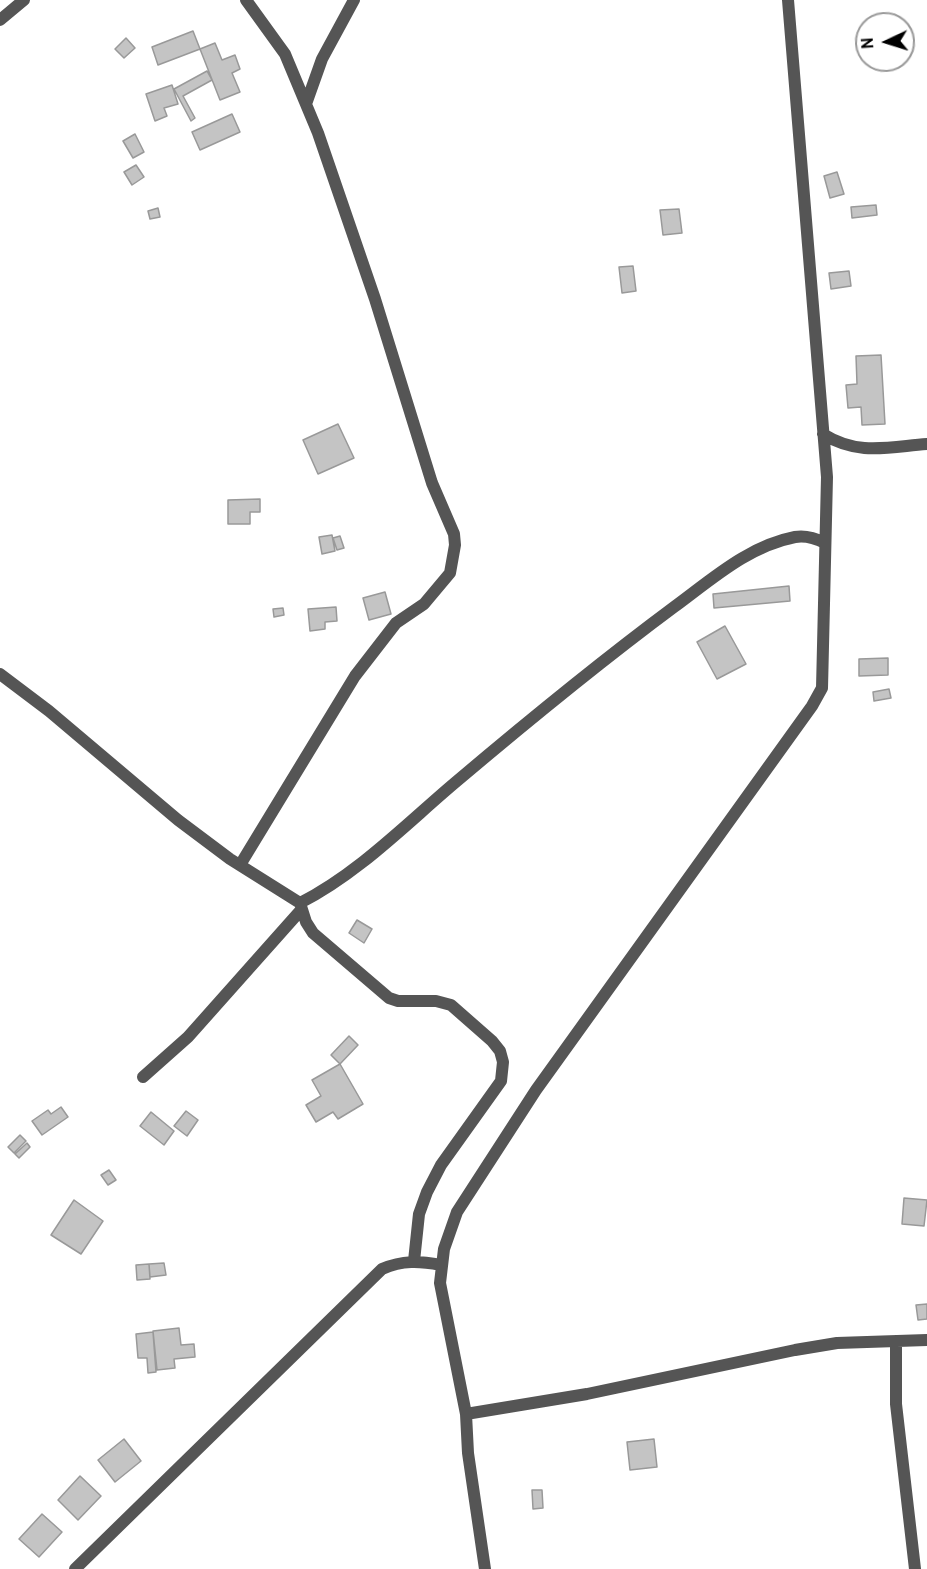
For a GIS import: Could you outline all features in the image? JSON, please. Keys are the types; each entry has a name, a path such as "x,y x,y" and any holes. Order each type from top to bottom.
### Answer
{"street":[{"path":"0,20 24,0"},
{"path":"240,865 355,676 396,623 424,604 450,573 455,545 454,534 432,483 375,299 306,104 285,54 246,0"},
{"path":"306,104 322,59 354,0"},
{"path":"485,1569 468,1453 466,1414 442,1305 441,1265 457,1212 536,1090 819,696 822,688 827,477 788,0"},
{"path":"823,434 843,446 859,448 927,444"},
{"path":"143,1077 188,1037 300,907 358,865 659,618 728,567 766,546 805,536 825,543"},
{"path":"0,674 49,711 178,820 300,907 313,933 389,998 398,1002 436,1001 451,1005 500,1051 503,1062 501,1081 441,1166 427,1192 419,1214 414,1261"},
{"path":"75,1569 382,1269 396,1263 414,1261 441,1265"},
{"path":"466,1414 587,1394 837,1343 927,1340"},
{"path":"896,1341 896,1404 915,1569"}],"building":[{"path":"193,31 200,49 158,65 152,47"},
{"path":"126,38 135,48 124,58 115,49"},
{"path":"215,43 222,60 235,55 240,69 232,73 240,92 220,100 200,49"},
{"path":"207,71 212,80 183,96 195,118 191,121 174,89"},
{"path":"172,85 178,104 164,108 167,116 155,121 146,94"},
{"path":"232,114 240,132 200,150 192,132"},
{"path":"135,134 144,152 133,158 123,141"},
{"path":"136,165 144,177 132,185 124,172"},
{"path":"837,172 844,194 830,198 824,176"},
{"path":"876,205 877,215 852,218 851,207"},
{"path":"158,208 160,217 150,219 148,211"},
{"path":"679,209 682,233 663,235 660,210"},
{"path":"633,266 636,291 622,293 619,267"},
{"path":"849,271 851,286 831,289 829,273"},
{"path":"881,355 885,424 862,425 861,407 848,408 846,385 857,384 856,356"},
{"path":"338,424 354,458 318,474 303,440"},
{"path":"260,499 260,512 250,512 250,524 228,524 228,500"},
{"path":"332,535 335,551 322,554 319,537"},
{"path":"340,536 344,548 337,550 333,538"},
{"path":"789,586 790,601 714,608 713,594"},
{"path":"385,592 391,614 369,620 363,598"},
{"path":"336,607 337,621 325,622 325,629 310,631 308,609"},
{"path":"283,608 284,615 274,617 273,609"},
{"path":"725,626 746,664 717,679 697,642"},
{"path":"888,658 888,675 859,676 859,659"},
{"path":"889,689 891,698 874,701 873,692"},
{"path":"357,920 372,929 364,943 349,933"},
{"path":"349,1036 358,1045 340,1064 331,1055"},
{"path":"340,1064 363,1104 338,1119 333,1112 316,1122 306,1105 321,1096 312,1080"},
{"path":"61,1107 68,1117 42,1135 32,1121 48,1110 51,1114"},
{"path":"186,1111 198,1120 187,1136 174,1126"},
{"path":"151,1112 174,1131 164,1145 140,1126"},
{"path":"20,1135 26,1141 14,1153 8,1147"},
{"path":"27,1143 30,1147 19,1158 15,1154"},
{"path":"109,1170 116,1180 108,1185 101,1175"},
{"path":"904,1198 927,1200 924,1226 902,1224"},
{"path":"74,1200 103,1221 81,1254 51,1235"},
{"path":"164,1263 166,1275 150,1277 149,1264"},
{"path":"149,1264 150,1279 137,1280 136,1265"},
{"path":"927,1304 927,1319 918,1320 916,1305"},
{"path":"179,1328 181,1345 194,1344 195,1357 174,1359 175,1368 157,1370 153,1331"},
{"path":"153,1332 156,1372 148,1373 147,1358 138,1358 136,1334"},
{"path":"124,1439 141,1461 115,1482 98,1460"},
{"path":"654,1439 657,1467 630,1470 627,1442"},
{"path":"80,1476 101,1496 78,1520 58,1500"},
{"path":"532,1490 542,1490 543,1508 533,1509"},
{"path":"42,1514 62,1532 39,1557 19,1539"}]}
